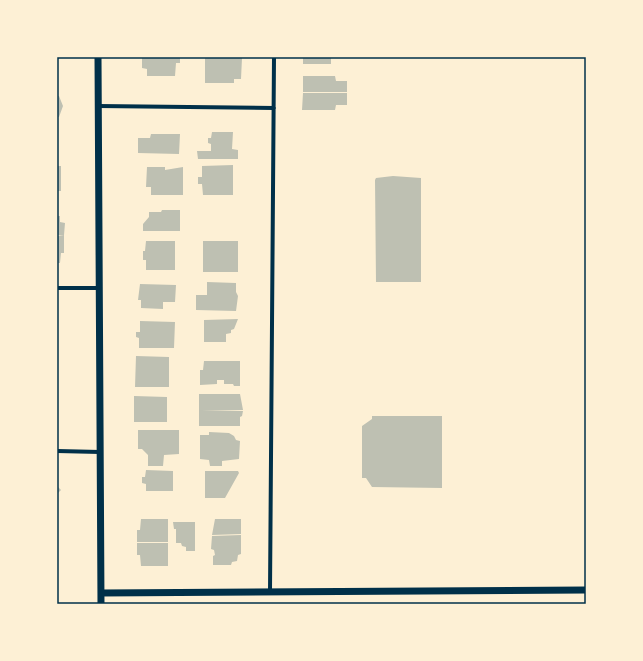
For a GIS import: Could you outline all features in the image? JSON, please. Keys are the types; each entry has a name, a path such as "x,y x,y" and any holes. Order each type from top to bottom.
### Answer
{"street":[{"path":"98,57 100,604"},
{"path":"270,592 274,57"},
{"path":"98,106 274,108"},
{"path":"57,288 99,288"},
{"path":"57,451 100,452"},
{"path":"101,593 586,590"}],"building":[{"path":"142,57 180,57 180,63 176,63 175,76 147,76 147,69 142,68"},
{"path":"205,57 242,58 241,79 234,79 234,83 205,83"},
{"path":"303,57 331,57 331,64 303,64"},
{"path":"303,76 335,76 336,81 347,81 347,92 303,92"},
{"path":"303,93 347,93 347,105 336,105 335,110 302,110"},
{"path":"57,96 59,96 63,106 59,117 57,117"},
{"path":"212,132 233,132 232,149 238,150 238,159 198,159 197,151 211,151 211,144 208,143 208,138 211,138"},
{"path":"151,134 180,134 179,154 138,153 138,138 150,138"},
{"path":"233,165 233,195 203,195 202,184 198,184 198,177 202,177 202,166"},
{"path":"57,166 61,166 61,191 57,191"},
{"path":"147,167 165,167 165,170 183,167 183,195 151,195 151,187 146,187"},
{"path":"393,176 421,178 421,282 376,282 375,180 376,178"},
{"path":"162,210 180,210 180,231 143,231 143,224 149,217 149,212 161,212"},
{"path":"57,216 60,216 60,222 65,223 64,235 57,235"},
{"path":"64,235 64,253 61,253 60,263 57,263 57,236"},
{"path":"146,241 175,241 175,270 146,270 146,260 143,260 143,251 145,251"},
{"path":"203,241 238,241 238,272 203,272"},
{"path":"207,282 236,283 236,292 238,296 236,311 196,310 196,295 207,295"},
{"path":"140,284 176,285 175,302 163,302 163,309 141,308 141,300 138,300"},
{"path":"238,319 234,329 231,330 231,333 226,334 226,342 204,342 204,320"},
{"path":"140,321 175,322 174,348 139,348 139,338 136,337 136,332 140,332"},
{"path":"136,356 169,357 169,387 135,387"},
{"path":"204,361 240,361 240,386 224,384 224,380 217,380 217,384 200,385 200,370 203,370"},
{"path":"199,394 240,394 243,410 202,410 243,411 242,416 240,417 240,426 199,426"},
{"path":"134,396 167,397 167,422 134,422"},
{"path":"372,416 442,416 442,488 372,487 366,478 362,478 362,426 372,419"},
{"path":"138,430 179,430 179,454 164,455 163,466 148,466 148,455 142,449 138,449"},
{"path":"209,432 229,433 234,436 236,440 240,441 239,459 222,461 222,466 210,466 209,460 200,459 200,435 209,435"},
{"path":"146,470 173,471 173,491 146,491 146,484 142,483 142,477 145,477"},
{"path":"205,471 238,471 239,473 225,498 205,498"},
{"path":"57,486 61,490 57,494"},
{"path":"141,519 168,519 168,542 137,542 137,530 140,530"},
{"path":"215,519 241,519 241,534 212,535"},
{"path":"173,522 195,522 195,551 186,551 186,547 182,546 181,543 176,543 176,529 174,529"},
{"path":"241,535 241,554 238,555 237,561 232,562 231,565 213,565 213,556 215,555 214,550 211,549 212,536"},
{"path":"137,543 168,543 168,566 141,566 140,555 137,555"}]}
